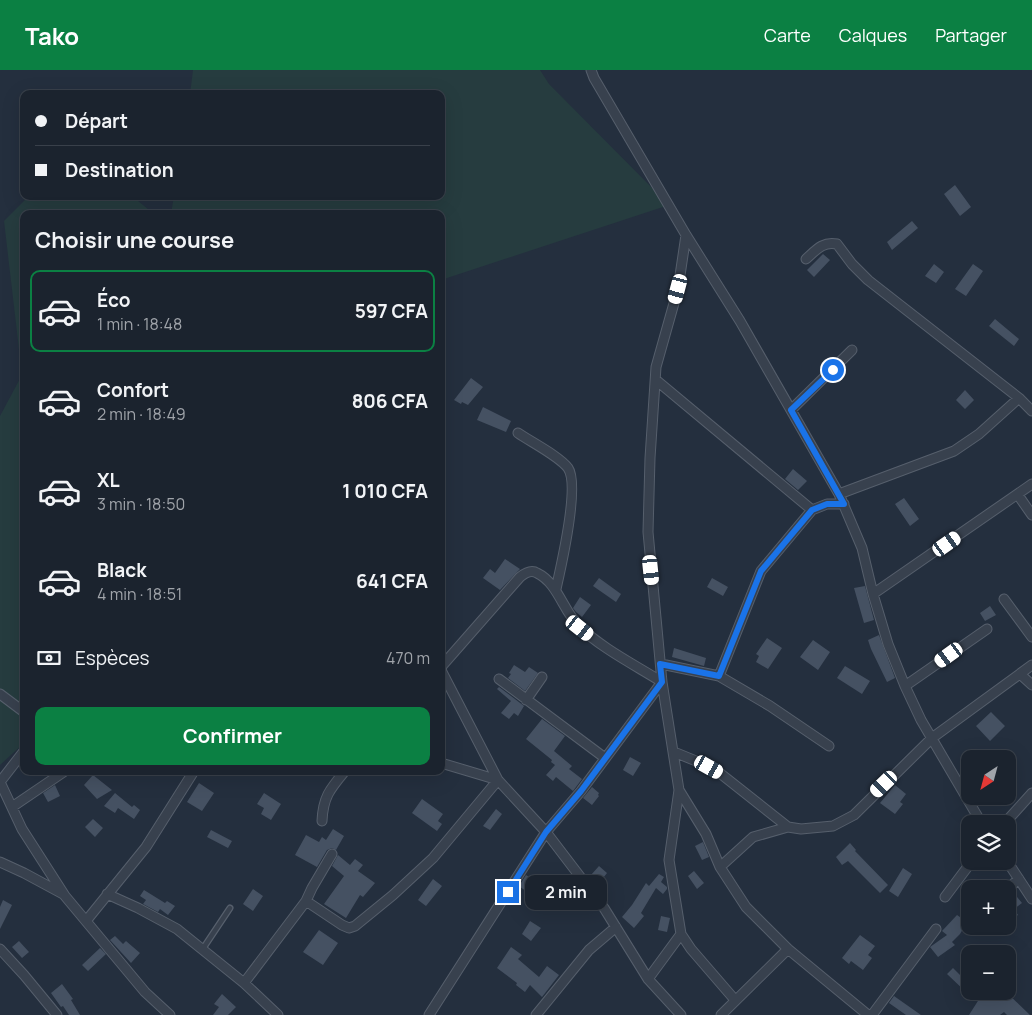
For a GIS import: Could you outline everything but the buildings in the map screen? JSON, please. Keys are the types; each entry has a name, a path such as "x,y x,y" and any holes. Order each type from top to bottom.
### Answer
{"street":[{"path":"591,70 686,235 740,321 839,494 862,548 888,644 905,686 932,738 977,815"},
{"path":"686,235 678,289 656,367 650,458 648,532 662,682 679,790 669,860 681,934 691,949 735,1000"},
{"path":"806,259 820,246 829,242 837,244 852,264 868,280 1019,398 1032,411"},
{"path":"791,410 852,350"},
{"path":"656,380 812,510"},
{"path":"839,494 954,450 979,434 1019,398"},
{"path":"518,433 568,468 573,478 565,550 556,588"},
{"path":"873,594 1032,484"},
{"path":"1018,495 1032,515"},
{"path":"719,676 761,571 812,510 827,504 844,504"},
{"path":"445,663 520,577 527,572 536,572 556,588 570,617 580,628 662,682"},
{"path":"1004,599 1032,637"},
{"path":"905,686 987,629"},
{"path":"660,664 719,676 770,706 829,746"},
{"path":"674,752 721,774 788,826 802,829 833,826 854,814 932,738 1032,665"},
{"path":"1020,674 1032,685"},
{"path":"445,676 498,780 546,832 604,908 648,979 681,1015"},
{"path":"526,700 542,677"},
{"path":"499,679 605,758"},
{"path":"429,1015 546,832 581,791 662,682"},
{"path":"0,694 20,709"},
{"path":"20,757 0,782 26,835 65,896 145,992 170,1015"},
{"path":"445,764 498,780"},
{"path":"12,807 59,775"},
{"path":"86,921 146,847 191,775"},
{"path":"322,821 326,796 342,775"},
{"path":"306,901 342,925 349,928 355,926 393,895 433,858 498,780"},
{"path":"679,790 706,834 720,867 746,908 788,949 870,1015 936,929"},
{"path":"1012,815 1032,793"},
{"path":"720,867 753,837 788,826"},
{"path":"244,983 306,901 332,854"},
{"path":"0,862 65,896"},
{"path":"945,897 965,870"},
{"path":"1013,870 1032,899"},
{"path":"107,894 138,908 177,930 244,983 277,1015"},
{"path":"536,1015 589,950 616,927"},
{"path":"648,979 681,934"},
{"path":"0,949 57,1015"},
{"path":"721,1015 788,949"}],"lane":[{"path":"445,685 448,682"},
{"path":"202,950 230,908"}],"green space":[{"path":"193,70 540,70 549,84 669,205 445,279 445,210 172,210 173,200 445,200 445,90 190,90"},
{"path":"25,200 137,200 149,210 20,210 20,358 4,221"},
{"path":"20,379 20,747 0,765 0,416"}],"route":[{"path":"508,892 546,832 581,791 662,682 660,664 719,676 761,571 812,510 827,504 844,504 791,410 833,370"}]}
